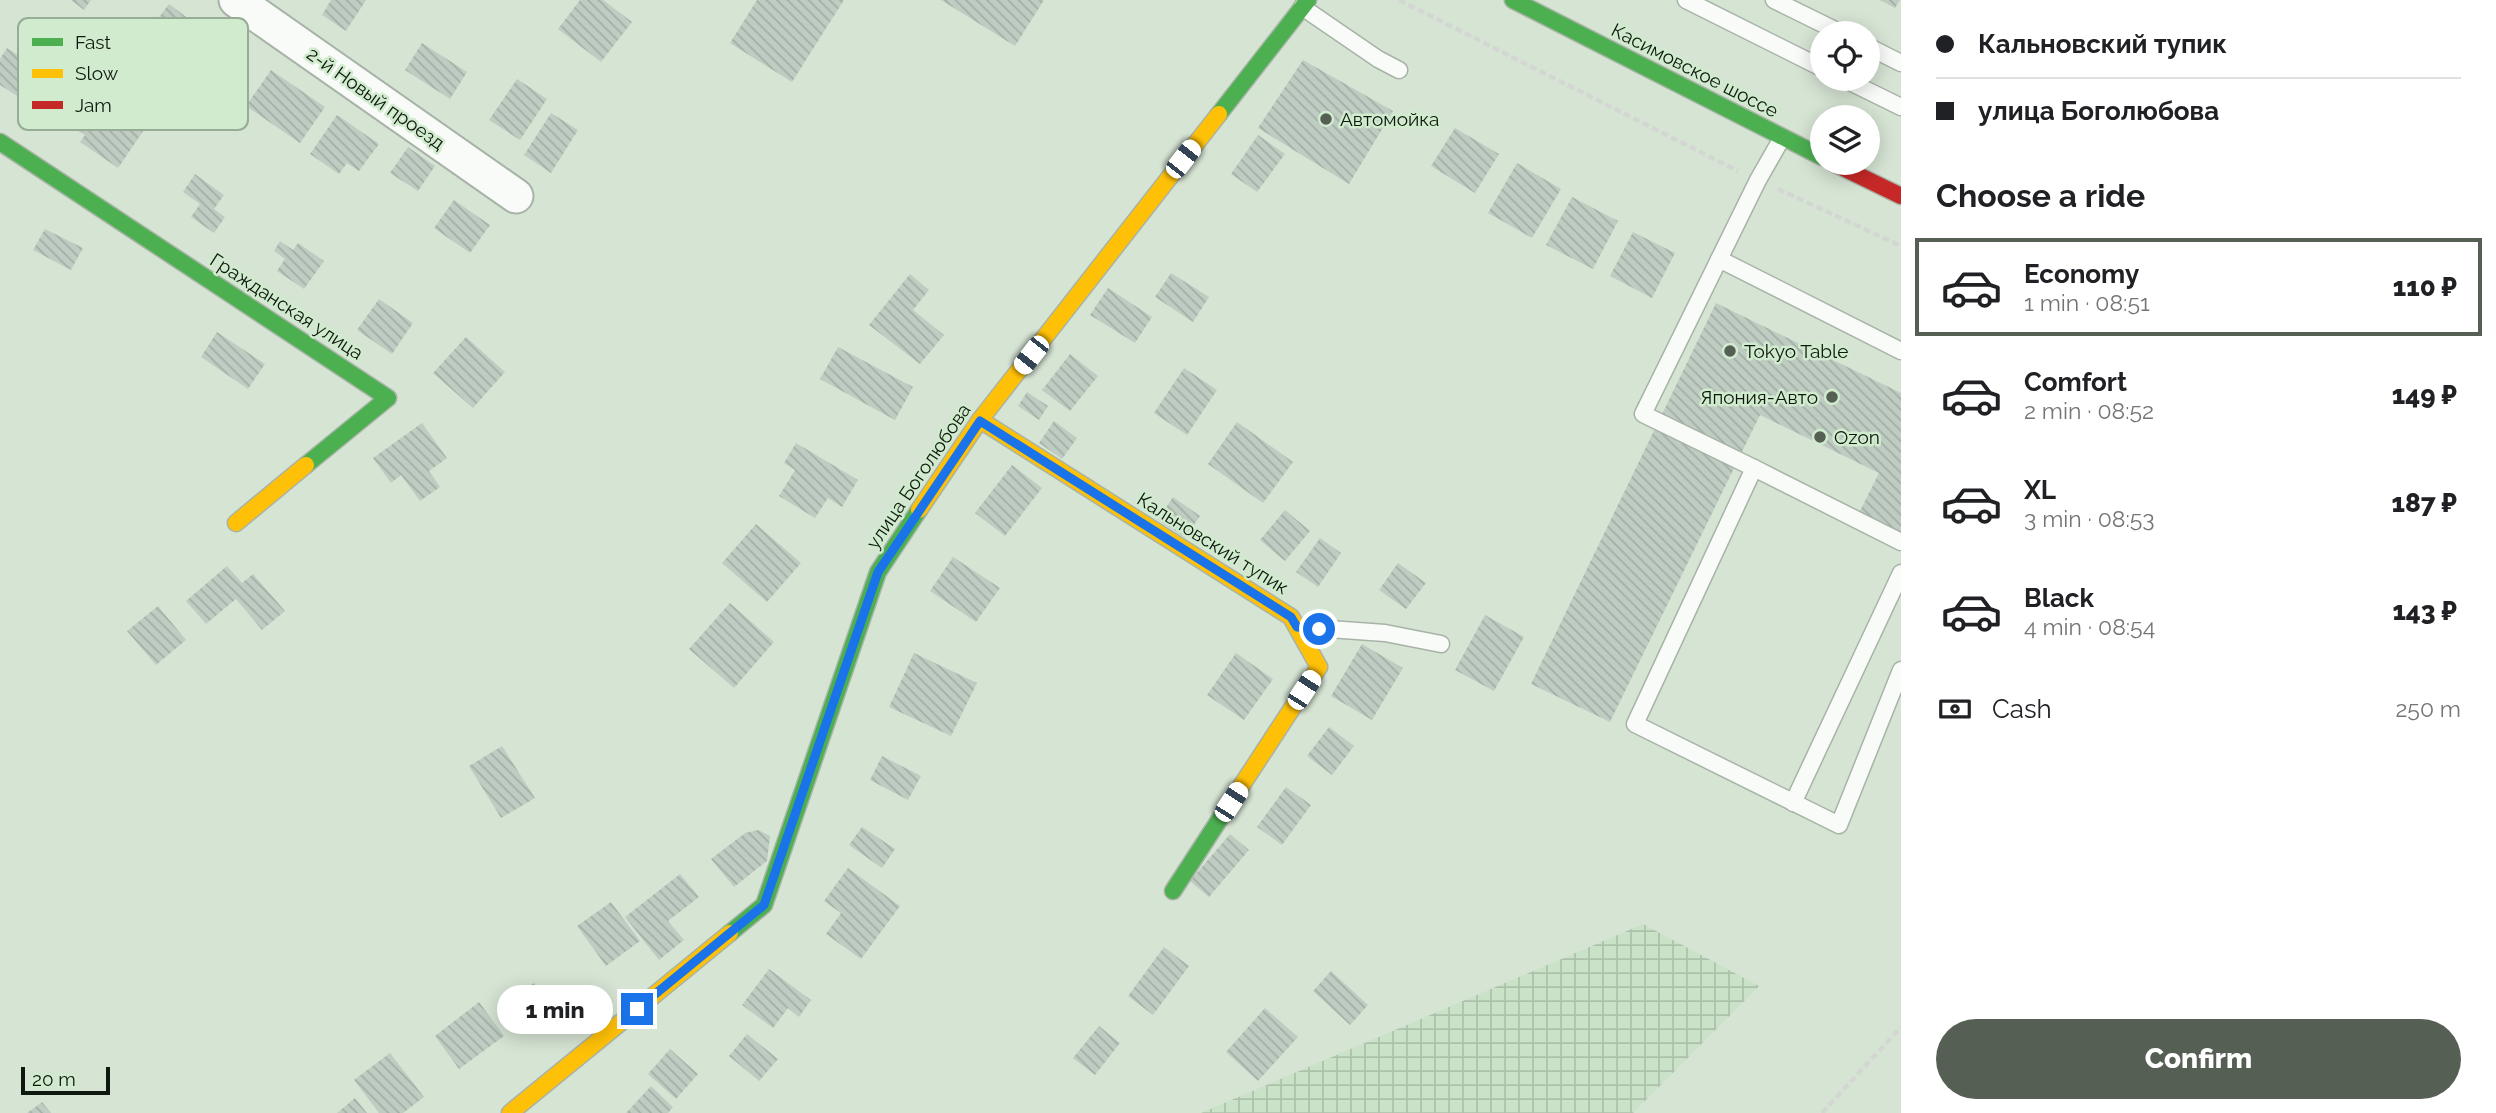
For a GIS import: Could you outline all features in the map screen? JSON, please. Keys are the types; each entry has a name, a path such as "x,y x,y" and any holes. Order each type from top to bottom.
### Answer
{"street":[{"name":"2-й Новый проезд","path":"236,0 516,196"},
{"name":"Касимовское шоссе","path":"1513,0 1549,8 1810,151"},
{"name":"улица Боголюбова","path":"510,1113 764,905 878,572 980,421 1305,4"},
{"name":"Гражданская улица","path":"0,142 388,398 236,523"},
{"path":"1858,175 1901,195"},
{"name":"Кальновский тупик","path":"980,421 1291,617 1319,667 1173,891"}],"lane":[{"path":"1686,0 1810,62"},
{"path":"1774,0 1817,21"},
{"path":"1305,4 1378,59 1399,70"},
{"path":"1880,52 1901,63"},
{"path":"1868,91 1901,107"},
{"path":"1782,138 1758,180 1643,414 1901,542"},
{"path":"1720,259 1901,351"},
{"path":"1754,468 1635,724 1839,825 1901,670"},
{"path":"1793,803 1901,573"},
{"path":"1297,627 1385,633 1441,644"}],"path":[{"path":"1399,0 1711,158 1901,246"},
{"path":"1822,1113 1901,1027"}],"shaded area":[{"path":"1643,924 1759,986 1633,1113 1201,1113"}],"building":[{"path":"71,0 91,0 84,10"},
{"path":"331,0 366,0 346,31 322,15"},
{"path":"580,0 603,0 632,22 601,62 558,29"},
{"path":"757,0 844,0 792,82 730,43"},
{"path":"941,0 1044,0 1015,46"},
{"path":"1880,0 1900,0 1895,8"},
{"path":"169,4 188,18 158,18"},
{"path":"422,43 467,72 450,99 405,70"},
{"path":"7,48 18,55 18,96 0,85 0,59"},
{"name":"Автомойка","path":"1303,60 1393,111 1349,184 1258,128"},
{"path":"271,70 325,107 300,143 248,107 248,103"},
{"path":"517,79 547,99 520,140 489,120"},
{"path":"551,113 578,130 551,173 524,155"},
{"path":"337,115 379,144 359,171 347,163 339,174 310,154"},
{"path":"1455,128 1499,154 1475,193 1431,166"},
{"path":"77,130 144,130 118,168 80,142 85,135"},
{"path":"1258,135 1285,154 1257,192 1231,174"},
{"path":"408,147 435,166 418,191 390,173"},
{"path":"1517,163 1561,189 1532,238 1488,213"},
{"path":"195,174 224,195 214,209 225,217 214,233 191,217 200,204 183,192"},
{"path":"1572,197 1618,221 1593,269 1546,245"},
{"path":"454,200 490,225 470,253 434,228"},
{"path":"45,229 83,248 71,270 33,250"},
{"path":"1633,232 1675,253 1652,298 1610,276"},
{"path":"280,241 293,250 298,243 324,261 304,289 277,271 285,259 274,251"},
{"path":"1171,273 1209,297 1193,322 1155,297"},
{"path":"910,274 929,290 913,310 944,335 920,364 869,325"},
{"path":"1108,288 1152,317 1135,343 1090,315"},
{"path":"379,299 413,323 392,354 357,330"},
{"path":"1716,303 1901,393 1901,533 1859,513 1879,473 1760,415 1610,722 1531,684"},
{"path":"217,332 265,364 248,389 201,357"},
{"path":"466,337 505,372 473,408 433,373"},
{"path":"838,347 913,387 895,420 820,379"},
{"path":"1070,354 1098,376 1070,411 1042,390"},
{"path":"1184,368 1217,390 1187,435 1154,413"},
{"path":"1027,392 1048,406 1039,420 1018,406"},
{"path":"1054,421 1077,438 1062,459 1039,443"},
{"path":"1237,422 1293,462 1263,503 1208,464"},
{"path":"422,423 447,458 429,471 440,487 420,501 401,475 391,483 373,458"},
{"path":"796,443 858,480 842,507 828,498 815,518 779,496 795,470 784,463"},
{"path":"1012,465 1042,488 1005,536 975,513"},
{"path":"1173,497 1200,516 1185,538 1158,520"},
{"path":"1285,510 1310,531 1285,561 1260,540"},
{"path":"756,524 801,563 767,602 722,563"},
{"path":"1320,538 1341,553 1318,587 1296,572"},
{"path":"953,557 1000,588 976,622 930,591"},
{"path":"1398,563 1426,583 1406,609 1379,590"},
{"path":"227,566 242,583 253,574 285,611 262,630 236,599 206,624 186,601"},
{"path":"730,603 774,642 734,688 689,649"},
{"path":"158,606 186,640 156,665 127,631"},
{"path":"1485,615 1524,637 1494,691 1455,670"},
{"path":"1362,644 1403,668 1372,720 1331,696"},
{"path":"914,653 977,683 951,736 889,707"},
{"path":"1236,653 1273,679 1244,720 1207,695"},
{"path":"1329,727 1354,746 1332,775 1307,756"},
{"path":"502,746 535,798 501,818 469,766"},
{"path":"882,756 921,776 908,800 870,780"},
{"path":"1286,787 1311,805 1282,845 1257,827"},
{"path":"862,827 895,849 882,868 849,845"},
{"path":"758,830 770,836 767,861 734,887 711,859 745,833"},
{"path":"1230,834 1249,850 1209,897 1190,881"},
{"path":"848,868 900,906 861,959 826,934 841,913 824,901"},
{"path":"680,874 699,897 668,921 684,940 659,960 625,917"},
{"path":"611,902 640,941 606,966 577,926"},
{"path":"1164,947 1189,966 1153,1015 1128,996"},
{"path":"769,969 811,1000 799,1017 788,1008 773,1028 742,1005"},
{"path":"1331,971 1368,1005 1350,1025 1313,991"},
{"path":"534,983 551,1008 518,1032 500,1007"},
{"path":"479,1002 504,1036 459,1069 435,1036"},
{"path":"1265,1008 1298,1037 1258,1081 1226,1052"},
{"path":"1099,1026 1120,1043 1095,1075 1073,1058"},
{"path":"747,1034 778,1059 759,1081 729,1056"},
{"path":"670,1049 698,1074 676,1099 648,1074"},
{"path":"390,1053 424,1097 403,1113 379,1113 354,1080"},
{"path":"651,1086 673,1107 668,1113 626,1113"},
{"path":"355,1098 367,1113 337,1113"},
{"path":"42,1102 51,1113 27,1113"}],"traffic: fast":[{"path":"1219,114 1308,0"},
{"path":"1513,0 1810,151"},
{"path":"0,142 388,398 306,465"},
{"path":"730,933 764,905 878,572 919,510"},
{"path":"1173,891 1238,791"}],"traffic: slow":[{"path":"919,510 980,420 1219,114"},
{"path":"980,420 1291,617 1319,667 1238,791"},
{"path":"236,523 306,465"},
{"path":"510,1113 730,933"}],"traffic: jam":[{"path":"1858,175 1901,196"}],"place":[{"name":"Автомойка","path":"1326,119"},
{"name":"Tokyo Table","path":"1730,351"},
{"name":"Япония-Авто","path":"1832,397"},
{"name":"Ozon","path":"1820,437"}],"route":[{"path":"637,1009 764,905 878,572 980,421 1291,617 1297,627 1319,629"}]}
